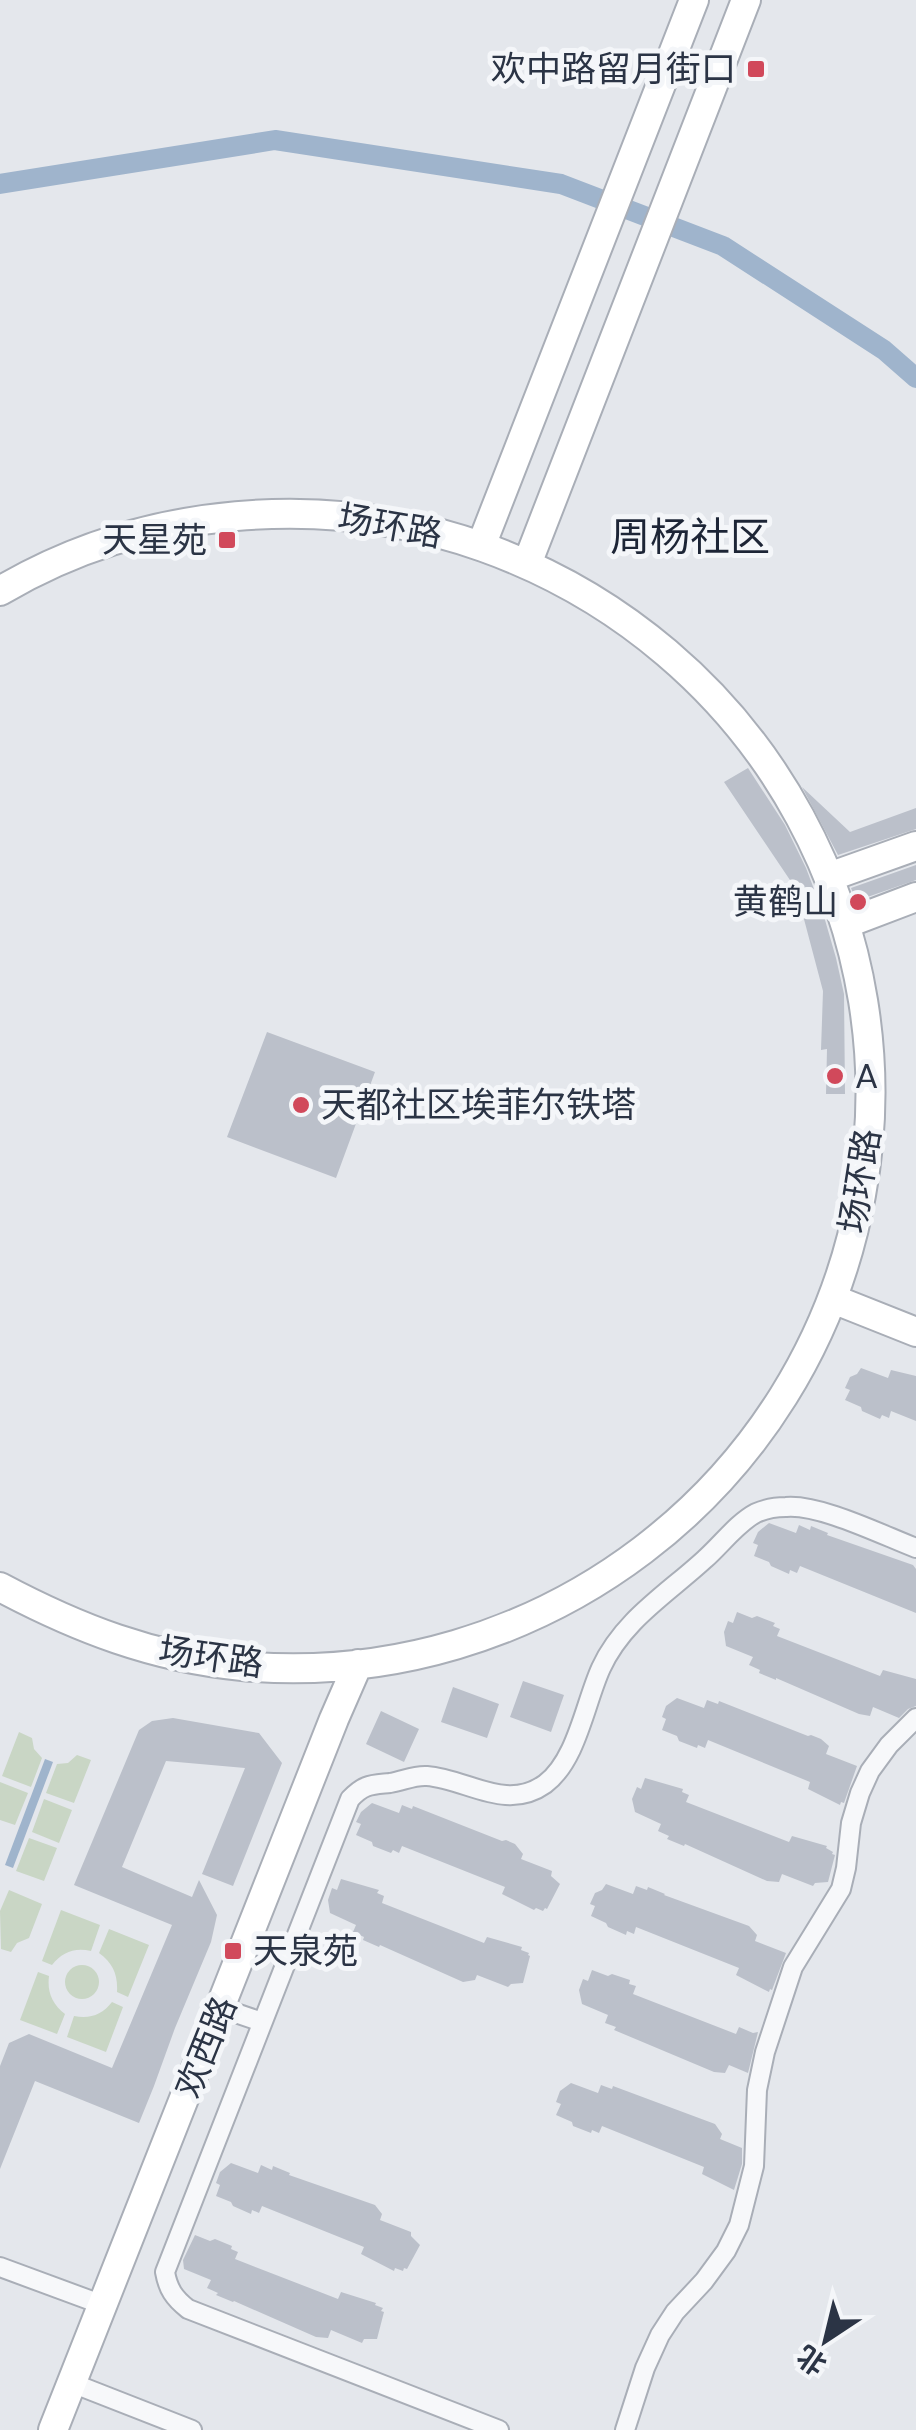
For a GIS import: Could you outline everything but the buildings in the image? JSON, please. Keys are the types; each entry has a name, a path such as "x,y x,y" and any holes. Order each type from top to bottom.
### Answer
{"main road":[{"path":"482,546 694,0"},
{"path":"527,564 746,0"},
{"name":"场环路","path":"0,591 68,557 111,541 225,516 277,513 388,521 455,537 567,583 627,620 675,658 718,701 785,790 816,846 855,956 868,1032 871,1103 867,1165 856,1227 815,1342 782,1402 735,1465 679,1522 626,1564 560,1604 507,1628 440,1650 384,1662 311,1668 242,1666 183,1658 122,1642 51,1615 0,1587"},
{"path":"828,877 916,846"},
{"path":"845,924 916,897"},
{"path":"833,1299 916,1332"},
{"name":"欢西路","path":"53,2430 358,1664"}],"street":[{"path":"489,2428 188,2309 176,2300 168,2286 165,2272 350,1800 359,1789 413,1776 431,1776 490,1794 529,1792 545,1784 568,1756 595,1682 615,1642 642,1611 678,1584 754,1514 788,1506 810,1508 916,1548"},
{"path":"625,2430 660,2335 674,2312 726,2251 740,2225 754,2166 757,2090 792,1967 841,1889 851,1823 870,1771 916,1718"},
{"path":"221,2008 262,2022"},
{"path":"0,2267 103,2305"},
{"path":"72,2383 192,2430"}],"green space":[{"path":"19,1732 32,1738 34,1749 42,1758 31,1787 2,1776"},
{"path":"77,1755 91,1760 74,1803 46,1793 57,1764 68,1763"},
{"path":"0,1782 28,1793 15,1825 0,1820"},
{"path":"44,1799 72,1810 59,1843 32,1832"},
{"path":"29,1838 57,1848 44,1881 16,1871"},
{"path":"9,1890 42,1904 29,1938 17,1943 11,1952 1,1949 0,1911"},
{"path":"61,1910 100,1925 91,1951 69,1952 52,1965 42,1961"},
{"path":"109,1929 149,1945 128,1997 117,1992 114,1970 99,1953"},
{"path":"82,1965 94,1970 99,1982 94,1994 82,1999 70,1994 65,1982 70,1970"},
{"path":"38,1972 49,1976 51,1997 65,2014 57,2034 20,2020"},
{"path":"112,2002 123,2007 106,2052 67,2037 74,2016 95,2015"}],"water":[{"path":"45,1759 53,1762 13,1868 5,1865"}],"waterway":[{"path":"0,184 275,140 561,184 723,246 884,350 916,378"}],"place":[{"name":"欢中路留月街口","path":"756,69"},
{"name":"天星苑","path":"227,540"},
{"name":"黄鹤山","path":"858,902"},
{"name":"A","path":"835,1076"},
{"name":"天都社区埃菲尔铁塔","path":"301,1105"},
{"name":"天泉苑","path":"233,1951"}],"district":[{"name":"周杨社区","path":"690,537"}]}
